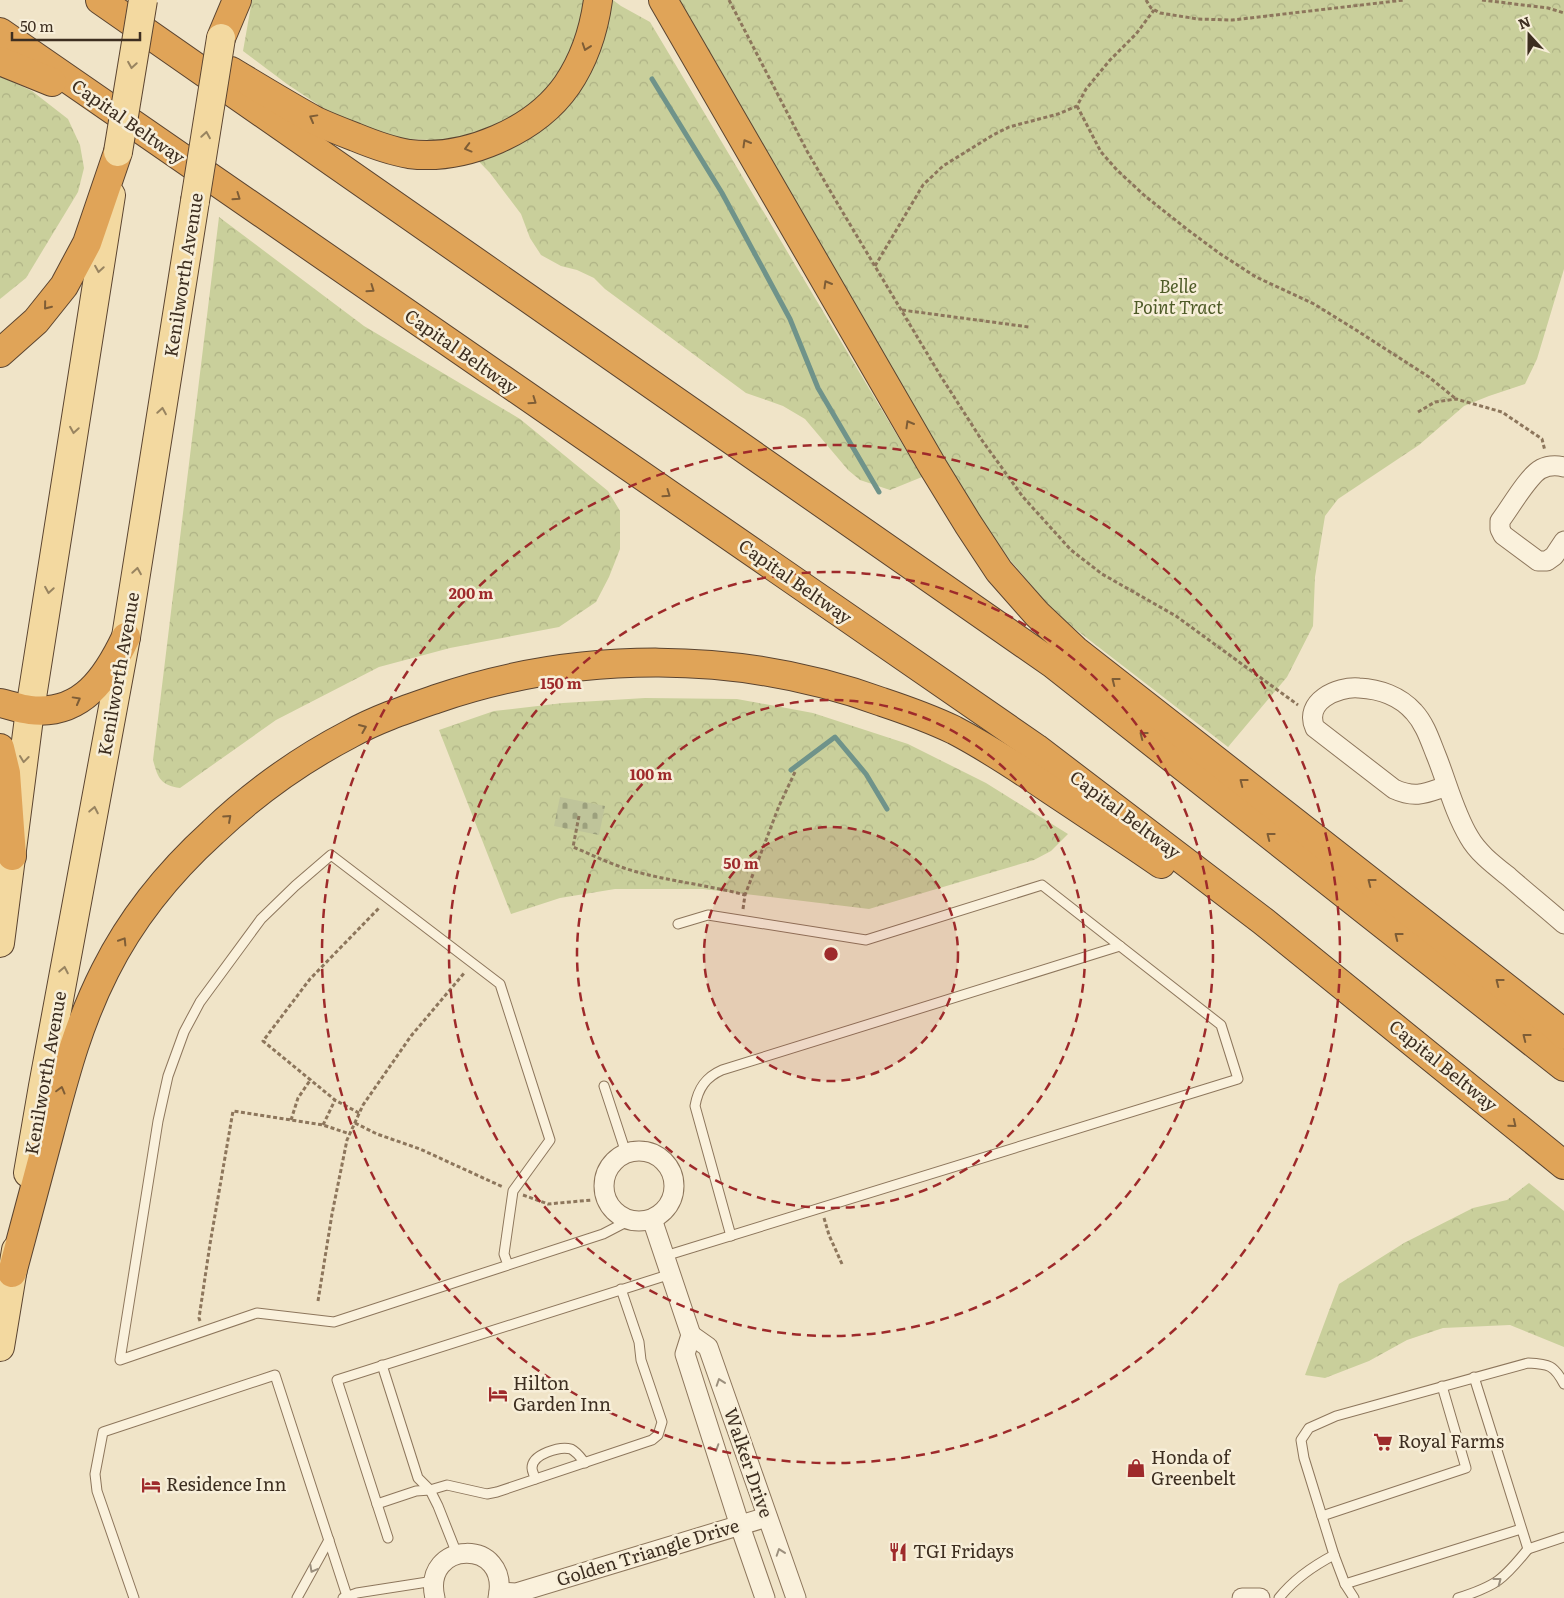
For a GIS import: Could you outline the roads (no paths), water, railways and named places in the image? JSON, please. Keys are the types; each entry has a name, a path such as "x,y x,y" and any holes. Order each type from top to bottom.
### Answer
{"highway":[{"path":"100,0 1053,664 1564,1067"},
{"path":"106,0 318,122 377,146 410,154 446,154 480,145 513,132 544,110 567,85 584,53 596,17 598,0"},
{"path":"221,38 237,0"},
{"path":"663,0 933,467 999,571 1037,614 1075,650 1564,1034"},
{"name":"Capital Beltway","path":"0,32 1036,748 1248,909 1564,1165"},
{"path":"0,60 96,100"},
{"path":"0,353 36,321 64,286 87,243 118,152"},
{"path":"0,703 30,710 56,709 77,701 96,687 113,664 126,637"},
{"path":"12,1273 71,1051 85,1014 106,969 160,887 194,849 232,814 270,783 312,755 354,732 408,708 462,690 513,677 570,668 632,663 703,664 756,669 826,684 880,701 951,729 999,756 1132,844 1258,930 1408,1037"},
{"path":"0,748 6,773 12,856"}],"main road":[{"path":"0,943 30,710 142,0"},
{"name":"Kenilworth Avenue","path":"0,1347 43,1086 126,637 227,0"}],"street":[{"path":"1556,467 1533,474 1500,521 1500,529 1503,535 1538,561 1547,561 1554,556 1564,541"},
{"path":"1448,786 1408,795 1394,789 1315,728 1312,722 1312,715 1317,704 1333,692 1357,687 1373,689 1388,694 1402,701 1413,710 1422,723 1448,786 1460,820 1470,839 1482,855 1564,924"},
{"path":"643,1151 653,1153 668,1165 673,1176 675,1185 671,1202 666,1210 652,1219 630,1220 614,1211 607,1200 604,1188 605,1177 616,1159 626,1153 643,1151"},
{"name":"Walker Drive","path":"652,1219 691,1335 685,1354 765,1598"},
{"name":"Walker Drive","path":"691,1335 708,1347 796,1598"},
{"name":"Golden Triangle Drive","path":"458,1554 469,1552 480,1555 489,1561 498,1574 500,1588 498,1595 516,1593 767,1517"},
{"path":"434,1590 436,1572 444,1562 458,1554"},
{"path":"1242,1598 1260,1598"}],"lane":[{"path":"508,1265 504,1254 513,1191 550,1140 500,984 332,855 295,886 261,919 219,974 200,1002 184,1032 168,1076 158,1121 120,1360 257,1312 334,1322 603,1234 630,1220"},
{"path":"665,1256 1238,1079 1221,1025 1042,886 866,940 708,915 678,924"},
{"path":"731,1236 695,1106 699,1089 711,1076 722,1070 1120,946"},
{"path":"604,1086 626,1153"},
{"path":"388,1538 337,1380 671,1274"},
{"path":"378,1504 416,1491 430,1490 447,1485 487,1494 536,1480 652,1440 658,1435 662,1422 641,1360 639,1342 621,1289"},
{"path":"1354,1598 1345,1584 1334,1556 1304,1458 1301,1440 1309,1428 1336,1416 1528,1363 1545,1364 1557,1370 1564,1384"},
{"path":"382,1365 418,1478 430,1490 458,1554"},
{"path":"134,1598 97,1491 95,1474 103,1432 275,1376 329,1540 345,1597 358,1593 434,1590"},
{"path":"1474,1377 1528,1549"},
{"path":"1322,1516 1466,1468 1442,1386"},
{"path":"536,1480 532,1468 534,1462 544,1454 564,1448 570,1449 579,1455 585,1463"},
{"path":"1345,1584 1521,1529"},
{"path":"1458,1598 1486,1589 1500,1581 1528,1549 1564,1537"},
{"path":"297,1598 329,1540"},
{"path":"1280,1598 1289,1586 1317,1564 1334,1556"}],"waterway":[{"path":"652,79 722,193 790,319 818,388 879,492"},
{"path":"791,770 835,737 866,774 887,809"}],"place":[{"name":"Hilton Garden Inn","path":"498,1394"},
{"name":"Royal Farms","path":"1383,1442"},
{"name":"Honda of Greenbelt","path":"1136,1468"},
{"name":"Residence Inn","path":"151,1485"},
{"name":"TGI Fridays","path":"898,1552"}],"park label":[{"name":"Belle Point Tract","path":"1178,297"}]}
